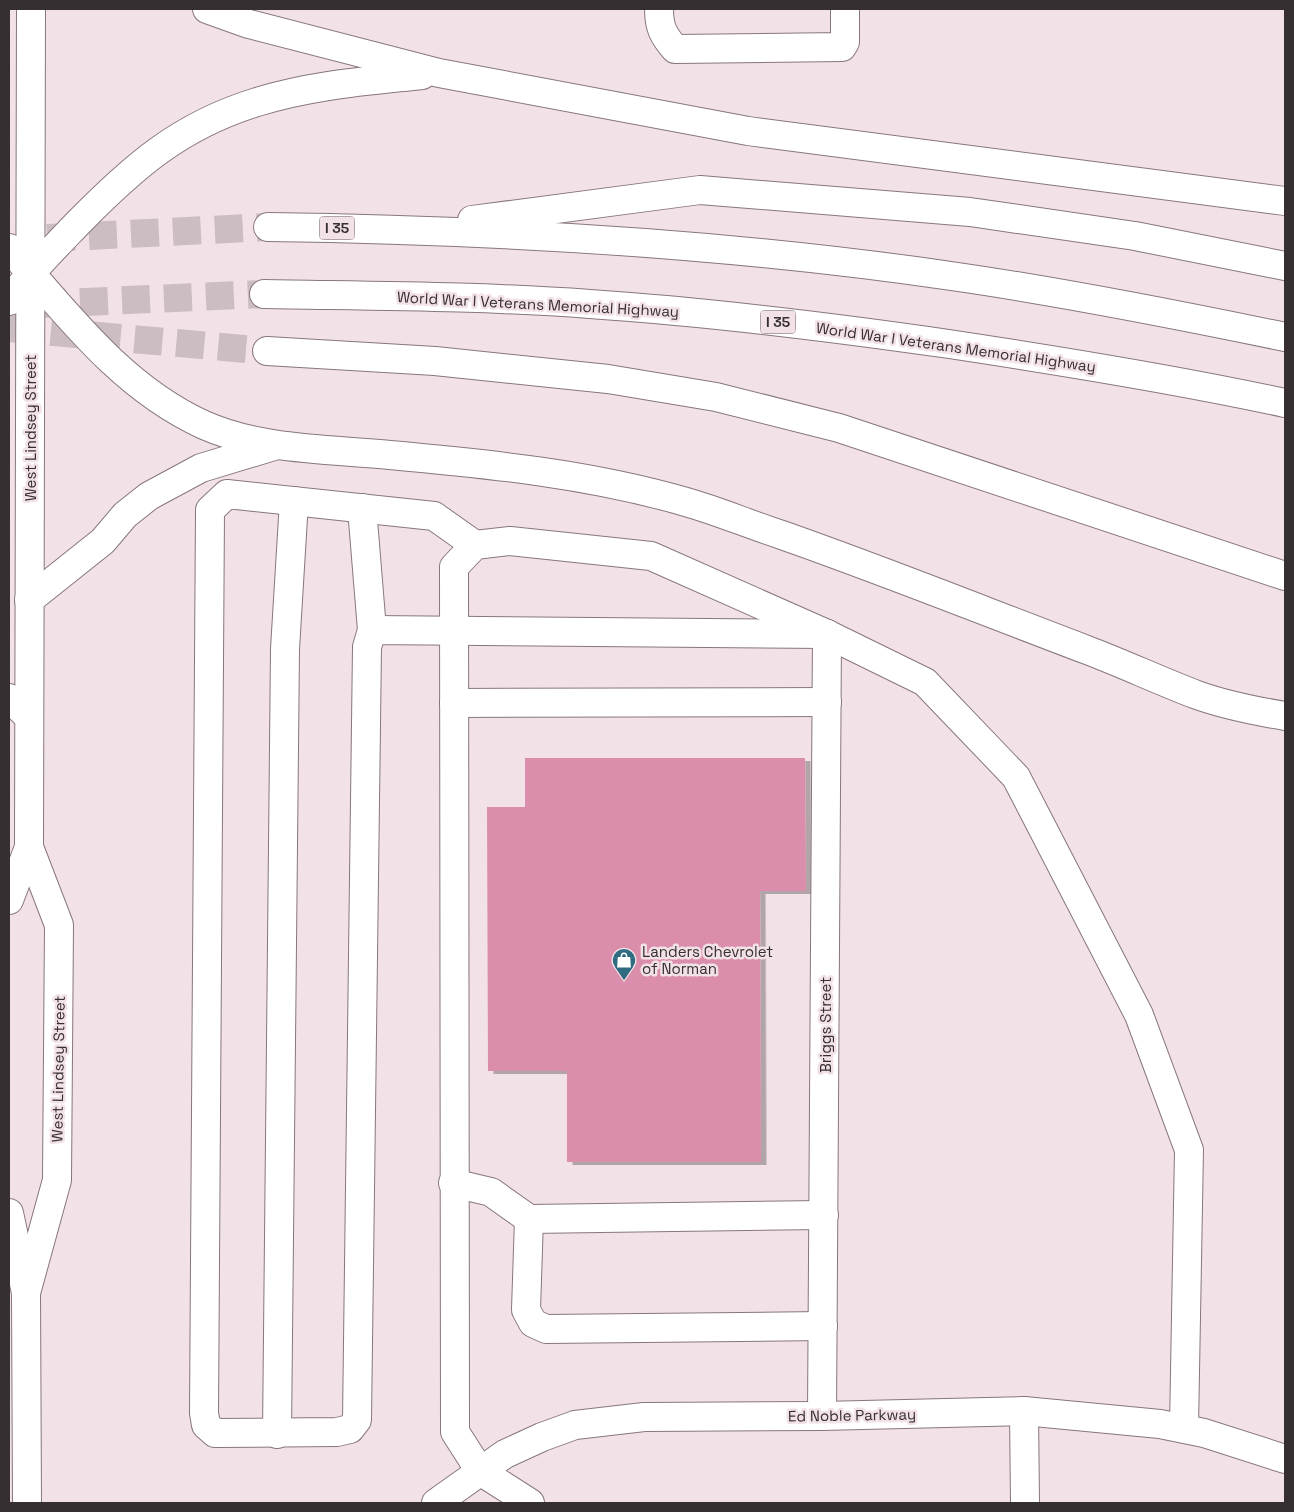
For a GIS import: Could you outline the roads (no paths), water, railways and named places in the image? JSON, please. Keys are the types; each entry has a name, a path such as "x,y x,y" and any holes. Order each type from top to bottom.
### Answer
{"main road":[{"name":"West Lindsey Street","path":"9,900 29,847 31,9"},
{"path":"207,9 249,24 439,73 748,131 1285,201"},
{"path":"659,9 659,24 662,34 675,48 842,47 845,42 845,9"},
{"path":"9,300 30,272 126,175 164,145 206,122 256,102 313,88 439,73"},
{"path":"406,229 700,190 970,212 1135,236 1285,266"},
{"name":"I 35","path":"268,227 406,229 634,242 797,257 950,276 1127,304 1285,337"},
{"path":"9,248 101,352 147,393 206,426 238,437 280,444 509,466 607,483 687,502 826,550 1199,695 1250,710 1285,716"},
{"name":"World War I Veterans Memorial Highway","path":"264,294 588,303 680,311 853,330 1035,357 1214,388 1285,404"},
{"path":"267,352 435,361 608,379 716,397 840,428 1285,576"},
{"path":"29,600 103,541 125,515 149,496 201,468 280,444"},
{"path":"362,508 372,630 367,647 357,1420 350,1429 337,1432 277,1434 214,1432 206,1426 204,1413 210,510 227,494 362,508 434,516 475,544 510,541 651,556 827,634 925,682 1016,777 1139,1015 1189,1150 1184,1428"},
{"path":"277,1434 285,649 294,501"},
{"path":"475,544 454,568 453,1183 455,1432 480,1471 530,1503"},
{"path":"372,630 827,634"},
{"name":"Briggs Street","path":"822,1416 827,634"},
{"path":"9,698 29,717"},
{"path":"454,703 827,702"},
{"name":"West Lindsey Street","path":"26,1293 57,1180 59,935 59,926 29,847"},
{"path":"453,1183 491,1192 529,1219 824,1215"},
{"name":"West Lindsey Street","path":"9,1213 26,1293 27,1503"},
{"path":"529,1219 526,1310 533,1323 546,1329 823,1326"},
{"path":"1024,1411 1025,1503"},
{"name":"Ed Noble Parkway","path":"436,1503 505,1454 574,1425 644,1417 822,1416 1024,1411 1107,1417 1184,1428 1285,1459"}],"tunnel":[{"path":"47,238 268,227"},
{"path":"38,304 264,294"},
{"path":"9,328 267,351"}],"place":[{"name":"Landers Chevrolet of Norman","path":"624,981"}]}
